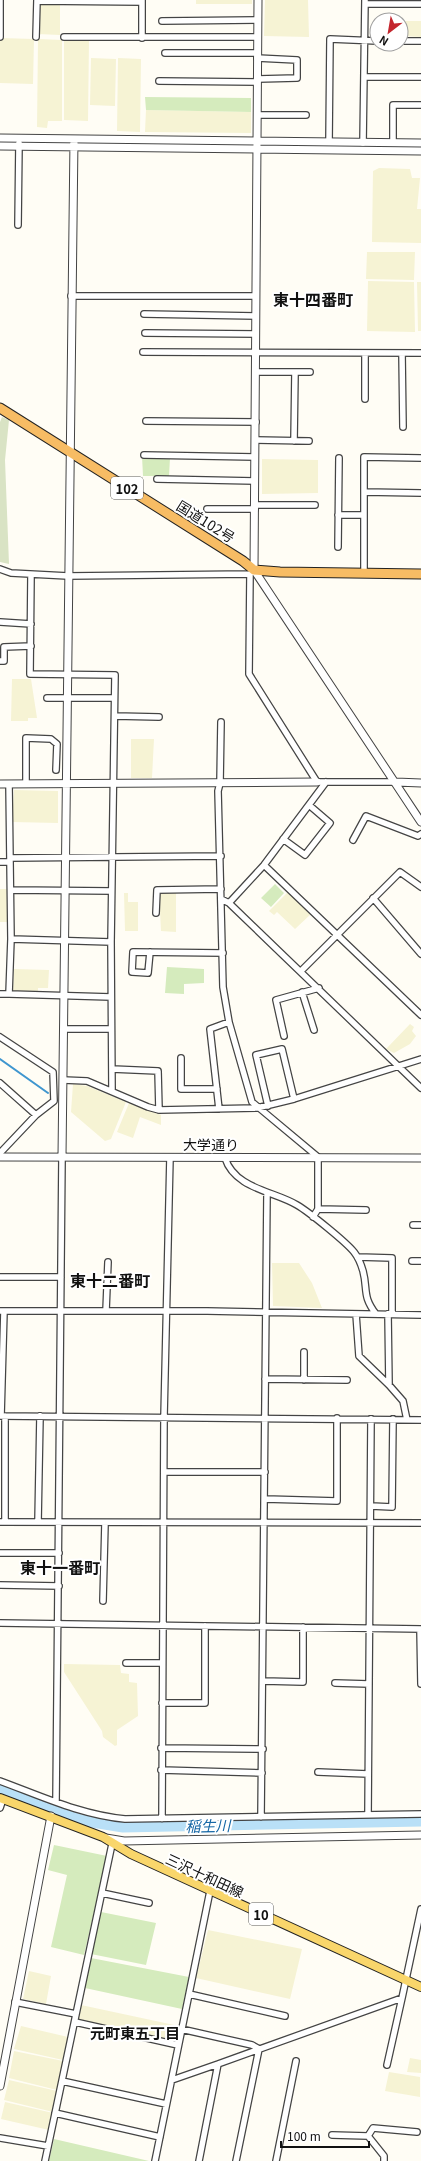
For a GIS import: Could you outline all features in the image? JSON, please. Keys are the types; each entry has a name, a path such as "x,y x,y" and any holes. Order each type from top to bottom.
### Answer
{"highway":[{"name":"国道102号","path":"0,408 69,450 243,561 252,572"},
{"path":"252,572 421,574"}],"main road":[{"name":"三沢十和田線","path":"1,1798 103,1837 112,1844 131,1854 421,1987"}],"street":[{"path":"0,0 0,38"},
{"path":"258,0 256,457 249,674 317,782"},
{"path":"36,37 37,1 142,1 142,38"},
{"path":"363,142 365,2 421,4"},
{"path":"162,21 257,20"},
{"path":"64,37 258,37"},
{"path":"329,142 330,39 369,40"},
{"path":"409,41 421,41"},
{"path":"159,82 258,81 297,78 297,60 258,55 165,53"},
{"path":"364,77 421,77"},
{"path":"393,143 393,105 421,105"},
{"path":"258,115 306,115"},
{"path":"0,138 19,138 74,143"},
{"path":"18,225 19,138"},
{"path":"258,145 329,142 421,144"},
{"path":"56,1802 60,1522 66,698 74,143"},
{"path":"0,146 74,143 258,145 421,151"},
{"path":"71,296 256,296"},
{"path":"144,314 256,316"},
{"path":"145,333 256,334"},
{"path":"143,352 421,353"},
{"path":"365,399 366,353"},
{"path":"402,353 403,427"},
{"path":"256,372 310,372"},
{"path":"294,441 295,372"},
{"path":"146,421 256,422"},
{"path":"256,440 309,441"},
{"path":"144,455 256,457"},
{"path":"364,573 364,457 421,458"},
{"path":"338,547 339,458"},
{"path":"157,479 255,481"},
{"path":"364,492 421,493"},
{"path":"207,509 315,505"},
{"path":"338,515 364,515"},
{"path":"0,569 10,573 68,576 252,572"},
{"path":"252,572 396,782 421,822"},
{"path":"32,574 30,674 115,675 111,891 112,1091"},
{"path":"0,622 31,624"},
{"path":"0,661 4,661 4,647 31,646"},
{"path":"46,698 114,698"},
{"path":"115,716 159,717"},
{"path":"221,722 220,783 218,791 221,856 223,988 229,1022 252,1102 257,1108 318,1157 318,1209 313,1217"},
{"path":"26,784 26,738 51,739 57,744 56,770"},
{"path":"229,903 264,865 326,782"},
{"path":"0,784 421,782"},
{"path":"8,784 11,890 9,994"},
{"path":"283,839 305,855 330,823 309,805"},
{"path":"353,840 366,816 418,836 421,834"},
{"path":"0,862 10,860 65,858 221,856"},
{"path":"264,865 421,1015"},
{"path":"301,971 400,872 421,886"},
{"path":"156,913 157,890 221,889"},
{"path":"11,890 111,891"},
{"path":"374,898 421,954"},
{"path":"221,899 229,903 319,988 421,1088"},
{"path":"11,939 111,942"},
{"path":"150,952 148,973 132,972 133,952 150,952 223,953"},
{"path":"284,1036 276,1000 319,988"},
{"path":"302,992 314,1030"},
{"path":"0,994 111,997"},
{"path":"219,1109 218,1089 210,1029 229,1022"},
{"path":"64,1029 111,1029"},
{"path":"0,1037 53,1072 54,1101 36,1115 0,1153"},
{"path":"268,1106 256,1055 282,1049 294,1099"},
{"path":"180,1058 181,1089 218,1089"},
{"path":"63,1080 88,1081 159,1110 257,1108 294,1099 421,1059"},
{"path":"112,1069 158,1071 159,1110"},
{"path":"0,1083 36,1115"},
{"name":"大学通り","path":"0,1157 421,1158"},
{"path":"162,1819 161,1748 164,1417 170,1157"},
{"path":"225,1158 228,1167 246,1182 267,1194 297,1204 353,1250 358,1257 363,1271 366,1296 376,1314"},
{"path":"261,1817 264,1681 262,1626 265,1523 267,1194"},
{"path":"318,1209 366,1210"},
{"path":"413,1225 421,1225"},
{"path":"358,1257 392,1258 389,1385"},
{"path":"412,1261 421,1260"},
{"path":"106,1311 108,1262"},
{"path":"0,1277 61,1277"},
{"path":"421,1315 167,1311 2,1311 2,1522 421,1523"},
{"path":"356,1314 359,1356 403,1401 407,1420"},
{"path":"304,1352 304,1380"},
{"path":"265,1380 347,1380"},
{"path":"2,1416 266,1417 421,1420"},
{"path":"38,1522 40,1416"},
{"path":"265,1499 337,1501 337,1418"},
{"path":"368,1815 371,1419"},
{"path":"371,1506 392,1506 393,1419"},
{"path":"164,1472 265,1472"},
{"path":"103,1601 105,1523"},
{"path":"0,1553 59,1553"},
{"path":"0,1585 59,1586"},
{"path":"0,1622 421,1629 421,1684"},
{"path":"162,1703 205,1703 205,1626"},
{"path":"264,1681 303,1682 303,1627"},
{"path":"126,1663 162,1663"},
{"path":"335,1683 369,1684"},
{"path":"161,1748 263,1749"},
{"path":"161,1770 262,1773"},
{"path":"318,1772 368,1774"},
{"path":"0,1781 56,1802 106,1817 162,1819 421,1814"},
{"path":"0,1808 1,1798"},
{"path":"0,2086 51,1816"},
{"name":"10","path":"103,1837 124,1841 421,1835"},
{"path":"45,2161 112,1844"},
{"path":"155,2161 210,1891"},
{"path":"102,1893 149,1903"},
{"path":"387,2065 421,1909"},
{"path":"189,1994 285,2016"},
{"path":"172,2080 402,1998"},
{"path":"15,2002 76,2014"},
{"path":"74,2022 178,2045"},
{"path":"181,2029 252,2045 259,2049"},
{"path":"236,2161 259,2049"},
{"path":"276,2161 296,2061"},
{"path":"199,2161 218,2064"},
{"path":"62,2081 166,2104"},
{"path":"55,2113 160,2137"},
{"path":"368,2136 374,2128 417,2132"},
{"path":"332,2135 368,2136 384,2156 384,2161"},
{"path":"0,2138 48,2146"}],"shaded area":[{"path":"196,0 252,0 252,4 196,4"},
{"path":"265,0 308,0 309,37 264,36"},
{"path":"39,3 60,4 60,35 38,34"},
{"path":"409,21 421,21 421,37 409,36"},
{"path":"0,38 34,39 33,84 0,83"},
{"path":"38,39 62,40 62,121 48,121 47,128 37,127"},
{"path":"64,40 89,40 88,121 64,120"},
{"path":"91,58 116,59 115,106 90,105"},
{"path":"118,58 141,59 140,132 117,131"},
{"path":"146,110 251,112 251,133 145,132"},
{"path":"379,168 410,169 412,178 420,178 417,209 421,209 421,243 372,242 373,171"},
{"path":"367,252 415,252 414,280 366,279"},
{"path":"368,281 414,282 415,332 367,331"},
{"path":"417,282 421,282 421,331 418,331"},
{"path":"262,459 318,460 318,493 262,494"},
{"path":"12,679 31,679 37,718 28,718 28,721 11,721"},
{"path":"131,739 154,739 152,778 131,778"},
{"path":"14,790 58,791 58,823 12,822"},
{"path":"0,889 7,889 7,922 0,922"},
{"path":"159,892 176,892 176,932 161,931"},
{"path":"288,892 311,914 295,929 277,912 274,915 269,911"},
{"path":"124,893 128,893 128,902 138,902 138,931 125,931"},
{"path":"14,969 49,970 48,988 38,988 38,991 13,991"},
{"path":"410,1024 414,1027 412,1031 416,1036 410,1044 394,1053 386,1049"},
{"path":"73,1084 87,1086 126,1102 111,1139 105,1141 71,1112"},
{"path":"129,1103 161,1115 161,1125 140,1117 133,1138 117,1132"},
{"path":"272,1263 299,1263 312,1283 322,1308 273,1306"},
{"path":"64,1664 120,1665 121,1673 129,1674 129,1682 137,1683 138,1716 117,1730 117,1745 115,1746 103,1737 102,1731 64,1672"},
{"path":"208,1930 302,1949 290,1999 196,1978"},
{"path":"29,1971 51,1976 46,2004 23,1999"},
{"path":"81,2005 179,2026 175,2041 78,2019"},
{"path":"21,2026 68,2037 63,2060 14,2049"},
{"path":"14,2051 63,2061 57,2090 9,2078"},
{"path":"410,2058 421,2060 421,2073 407,2072"},
{"path":"389,2072 420,2077 420,2097 385,2091"},
{"path":"9,2080 57,2091 53,2112 4,2100"},
{"path":"5,2102 53,2113 49,2130 1,2119"}],"green space":[{"path":"145,97 251,98 251,112 146,110"},
{"path":"2,417 9,420 5,460 9,564 0,562 0,422"},
{"path":"142,456 170,458 169,476 143,476"},
{"path":"275,884 284,893 271,907 261,898"},
{"path":"167,967 204,969 204,983 184,984 184,994 165,993"},
{"path":"54,1845 107,1856 84,1955 51,1947 67,1875 48,1870"},
{"path":"101,1912 156,1923 146,1965 91,1954"},
{"path":"91,1958 189,1977 182,2009 85,1988"},
{"path":"54,2139 149,2161 49,2161"}],"waterway":[{"path":"0,1059 48,1093"},
{"name":"稲生川","path":"0,1790 80,1820 123,1827 421,1821"}],"district":[{"name":"東十四番町","path":"313,299"},
{"name":"東十二番町","path":"110,1280"},
{"name":"東十一番町","path":"60,1567"},
{"name":"元町東五丁目","path":"135,2032"}]}
